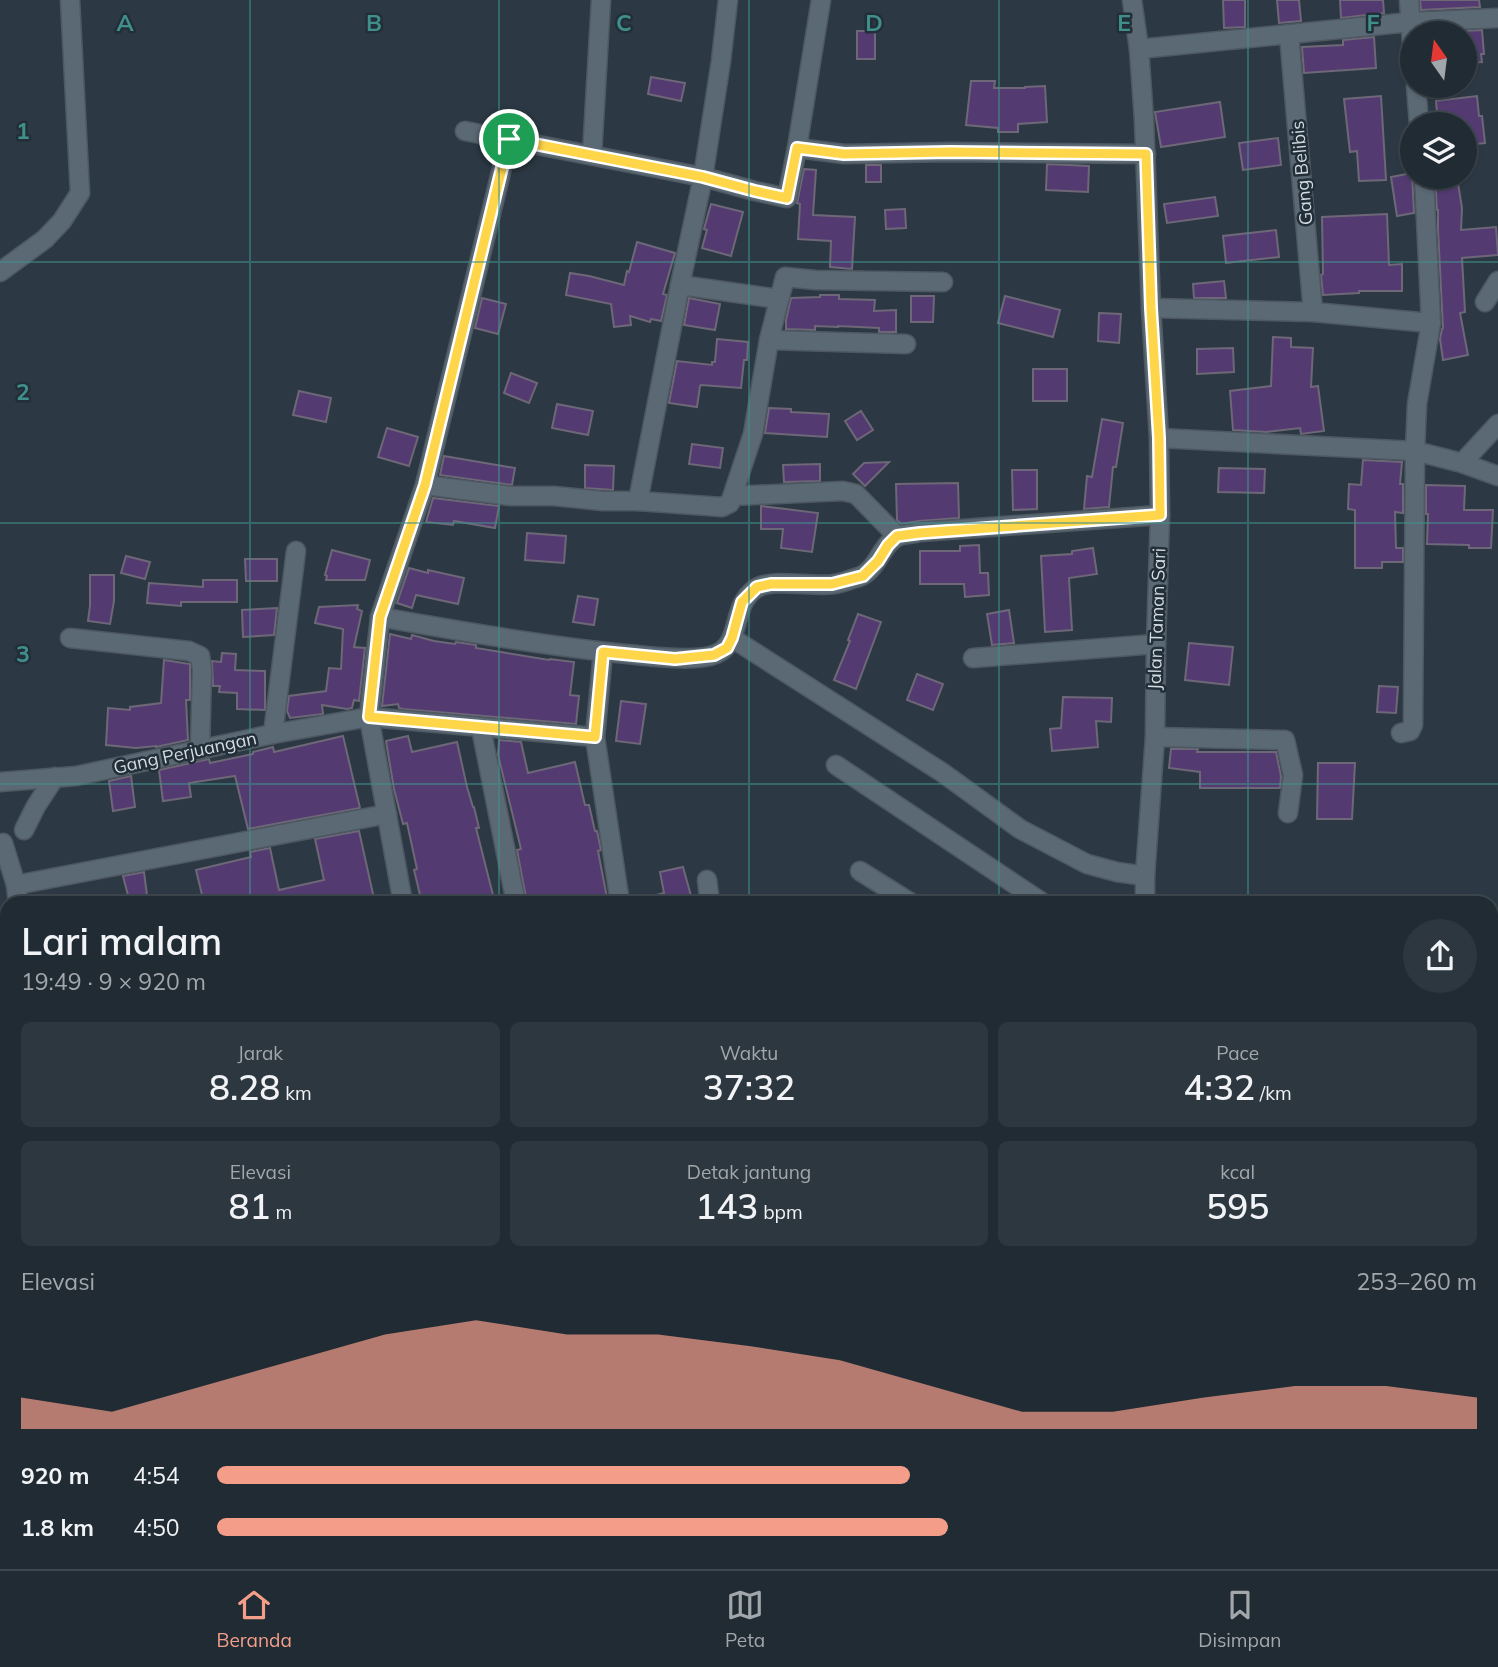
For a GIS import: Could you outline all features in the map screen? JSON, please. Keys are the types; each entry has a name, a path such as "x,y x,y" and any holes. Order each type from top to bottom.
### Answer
{"street":[{"path":"0,272 45,239 62,221 80,193 70,0"},
{"path":"592,155 601,0"},
{"path":"638,501 703,177 728,0"},
{"path":"465,131 703,177 787,198 821,0"},
{"name":"Jalan Taman Sari","path":"1132,0 1139,49 1146,154 1159,438 1155,737 1145,896"},
{"path":"1409,0 1410,21"},
{"path":"1432,21 1498,18"},
{"path":"1139,49 1400,23"},
{"name":"Gang Belibis","path":"1289,34 1314,312"},
{"path":"402,896 369,717 380,617 425,485 509,139"},
{"path":"797,148 844,154 1146,154"},
{"path":"1401,733 1410,731 1413,725 1415,451 1418,404 1431,323 1425,189"},
{"path":"425,485 511,496 554,496 722,507 730,503 733,496 753,434 769,340 785,277 943,282"},
{"path":"1485,302 1498,281"},
{"path":"680,285 779,299"},
{"path":"1151,308 1314,312 1431,323"},
{"path":"769,340 906,344"},
{"path":"1462,463 1498,424"},
{"path":"1159,438 1415,451 1462,463 1498,477"},
{"path":"733,496 842,491 856,494 897,536"},
{"path":"380,617 485,636 603,652 675,659 714,655 727,648 742,602 757,587 771,584 832,584 863,576 897,536 1160,515"},
{"path":"273,734 296,551"},
{"path":"70,638 189,651 200,656 200,750"},
{"path":"732,638 943,773 1020,829 1087,864 1145,876"},
{"path":"973,658 1156,645"},
{"path":"603,652 595,737 619,896"},
{"name":"Gang Perjuangan","path":"0,782 76,776 273,734 369,717 595,737"},
{"path":"481,728 515,896"},
{"path":"1155,737 1285,740 1293,775 1288,813"},
{"path":"836,765 1032,896"},
{"path":"24,830 55,777"},
{"path":"3,843 17,894 387,814"},
{"path":"860,871 900,896"},
{"path":"707,880 709,896"}],"building":[{"path":"1223,0 1245,0 1245,27 1224,28"},
{"path":"1277,0 1299,0 1301,21 1279,23"},
{"path":"1340,0 1383,0 1384,13 1341,18"},
{"path":"1420,0 1479,0 1480,7 1421,10"},
{"path":"1477,30 1482,30 1482,62 1477,62"},
{"path":"857,31 875,31 875,59 857,59"},
{"path":"1374,37 1376,68 1304,73 1302,47 1343,45 1343,40"},
{"path":"651,77 685,83 681,101 648,94"},
{"path":"971,81 995,81 994,88 1045,86 1047,122 1018,124 1018,132 998,132 998,128 966,125"},
{"path":"1381,96 1386,180 1359,181 1357,151 1350,152 1344,99"},
{"path":"1477,96 1485,143 1477,144 1477,112 1437,112 1436,101"},
{"path":"1220,102 1225,137 1161,147 1155,112"},
{"path":"1278,138 1281,165 1243,170 1239,143"},
{"path":"1047,164 1089,166 1088,192 1046,190"},
{"path":"866,165 881,165 881,182 866,182"},
{"path":"804,169 816,170 813,215 855,217 852,269 830,267 831,241 798,239 800,204 797,203"},
{"path":"1400,175 1400,189 1413,189 1414,213 1397,216 1391,177"},
{"path":"1436,189 1459,189 1462,208 1461,230 1496,227 1498,255 1462,258 1465,312 1460,313 1468,355 1443,360 1440,339 1443,328"},
{"path":"1215,197 1218,216 1167,223 1164,204"},
{"path":"711,204 743,212 731,256 702,248"},
{"path":"905,209 906,228 886,229 885,210"},
{"path":"1387,214 1389,265 1402,264 1402,291 1359,291 1323,295 1322,217"},
{"path":"1276,230 1279,257 1226,263 1223,236"},
{"path":"637,242 675,253 663,294 667,295 661,321 651,319 650,322 630,316 631,325 614,327 611,304 566,295 570,273 624,285"},
{"path":"1224,281 1226,298 1194,298 1193,284"},
{"path":"839,295 839,299 875,300 874,311 896,310 896,332 879,332 879,328 838,326 815,326 815,330 786,329 791,298"},
{"path":"911,296 934,296 933,322 911,322"},
{"path":"1005,296 1060,310 1053,337 998,323"},
{"path":"482,298 506,304 498,334 475,328"},
{"path":"689,298 720,304 715,330 684,325"},
{"path":"1099,313 1121,314 1119,343 1098,341"},
{"path":"1273,337 1291,338 1291,347 1313,348 1311,387 1318,386 1324,431 1301,434 1300,428 1266,432 1233,430 1230,391 1271,386"},
{"path":"717,339 748,342 741,388 701,385 697,407 669,403 677,361 712,365 712,362 715,362"},
{"path":"1233,348 1234,372 1197,374 1197,349"},
{"path":"1033,369 1067,369 1067,401 1033,401"},
{"path":"511,373 537,383 529,403 504,393"},
{"path":"299,391 331,398 326,422 293,415"},
{"path":"557,404 593,411 588,435 552,428"},
{"path":"769,408 829,414 827,437 765,433"},
{"path":"861,411 873,430 857,440 845,421"},
{"path":"1102,419 1123,423 1116,467 1113,467 1109,507 1084,509 1087,476 1092,477"},
{"path":"387,428 418,437 409,466 378,457"},
{"path":"692,444 723,448 720,468 689,464"},
{"path":"444,456 515,468 512,485 440,475"},
{"path":"1363,460 1402,462 1400,484 1403,484 1403,513 1395,512 1396,548 1403,548 1403,562 1382,562 1382,568 1355,568 1355,510 1348,509 1349,484 1361,485"},
{"path":"889,462 865,486 853,474 864,463"},
{"path":"820,464 820,481 784,482 783,465"},
{"path":"585,465 614,466 613,490 585,488"},
{"path":"1219,468 1265,469 1264,493 1218,492"},
{"path":"1012,470 1037,470 1037,509 1013,510"},
{"path":"958,483 959,518 901,524 897,520 896,484"},
{"path":"1426,485 1465,486 1464,510 1493,510 1491,548 1427,544"},
{"path":"433,498 499,506 495,528 454,521 453,525 426,522"},
{"path":"761,506 818,513 812,552 781,548 783,529 761,529"},
{"path":"527,533 566,536 564,563 525,560"},
{"path":"979,545 980,573 988,573 989,595 965,597 964,584 920,584 920,551 960,551 960,546"},
{"path":"1093,548 1097,574 1069,578 1072,630 1045,632 1041,556 1072,554 1072,551"},
{"path":"332,550 370,560 365,580 326,580"},
{"path":"126,556 150,562 145,579 121,573"},
{"path":"245,559 277,559 277,581 246,581"},
{"path":"409,568 464,578 458,604 416,595 412,608 397,603"},
{"path":"90,575 114,575 114,601 110,624 88,621"},
{"path":"203,580 237,580 237,602 181,602 181,606 147,603 149,583 203,587"},
{"path":"578,596 598,599 594,625 573,622"},
{"path":"358,605 357,609 362,611 354,647 365,648 359,701 354,700 352,708 322,705 323,714 290,718 287,711 289,696 326,691 329,668 341,669 343,629 315,623 319,607"},
{"path":"277,608 274,635 243,637 242,610"},
{"path":"1009,610 1014,643 992,645 987,614"},
{"path":"858,614 881,622 856,689 834,680"},
{"path":"390,634 411,639 412,635 434,641 476,645 476,648 574,662 570,695 579,696 576,724 403,709 399,708 398,704 382,706"},
{"path":"1189,643 1233,647 1229,685 1185,680"},
{"path":"222,653 236,654 235,670 265,671 265,710 237,709 237,693 219,692 220,686 213,686 212,661 221,662"},
{"path":"164,660 190,664 190,700 186,700 188,740 156,747 106,745 108,708 130,710 130,707 161,703"},
{"path":"917,674 943,684 933,710 907,700"},
{"path":"1379,686 1398,687 1396,713 1377,712"},
{"path":"1063,697 1112,698 1111,722 1096,721 1098,747 1052,751 1050,729 1061,728"},
{"path":"621,701 646,704 640,744 616,741"},
{"path":"343,736 360,808 248,829 235,776 189,783 191,797 163,801 159,770 209,759 210,763 273,747 274,752"},
{"path":"408,736 412,752 457,742 493,896 420,896 407,823 403,824 394,789 386,741"},
{"path":"499,740 521,742 528,773 575,762 585,805 589,805 597,831 607,896 526,896 517,850 521,849 498,755"},
{"path":"1171,749 1198,749 1197,752 1276,752 1281,776 1280,788 1200,788 1200,772 1169,768"},
{"path":"1318,763 1355,763 1352,819 1317,819"},
{"path":"131,776 135,807 113,811 109,781"},
{"path":"359,831 373,896 202,896 196,870 251,857 250,852 270,848 279,890 324,880 315,839"},
{"path":"683,867 691,896 653,896 664,893 660,872"},
{"path":"144,872 147,896 128,896 123,876"}],"route":[{"path":"509,139 703,177 787,198 797,148 844,154 1146,154 1160,515 897,536 863,576 832,584 771,584 757,587 742,602 727,648 714,655 675,659 603,652 595,737 369,717 380,617 425,485 509,139"}]}
